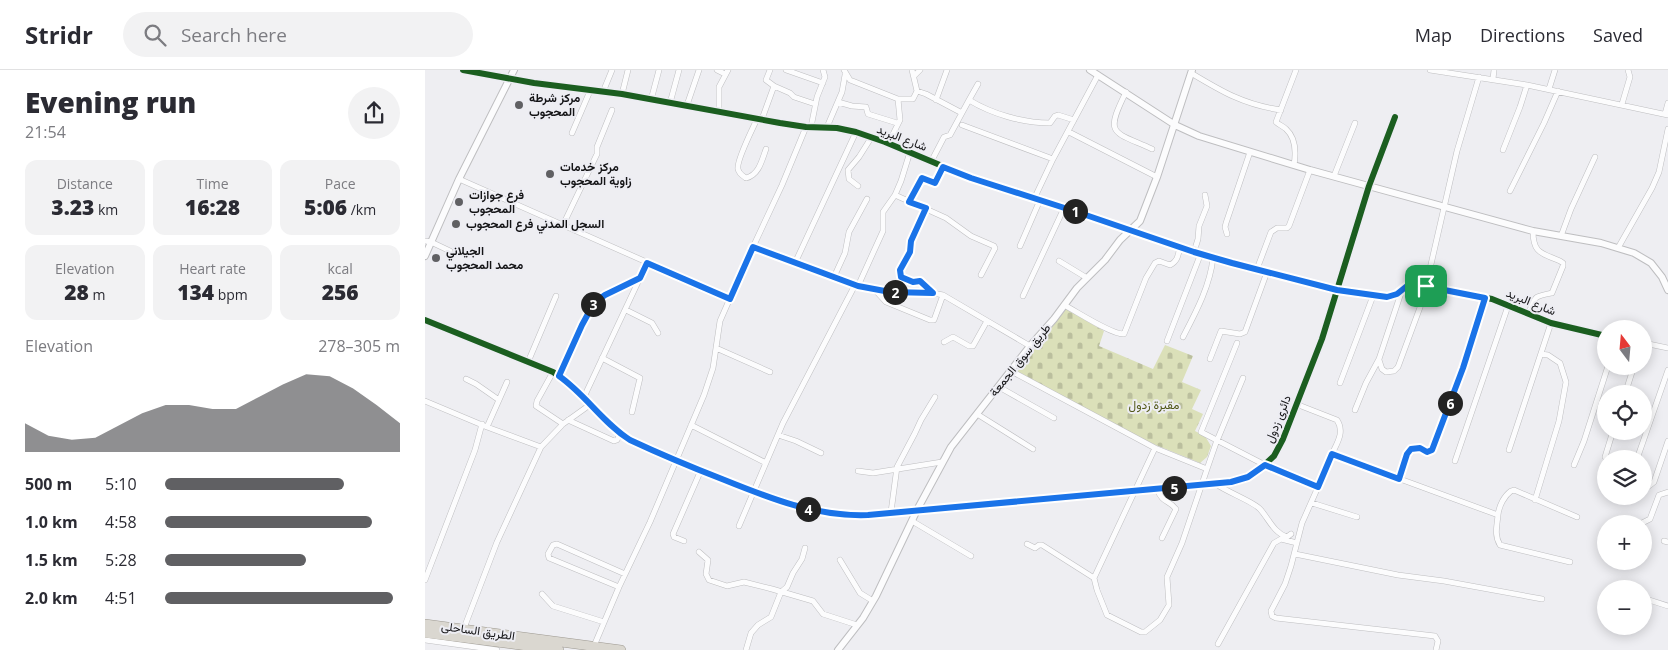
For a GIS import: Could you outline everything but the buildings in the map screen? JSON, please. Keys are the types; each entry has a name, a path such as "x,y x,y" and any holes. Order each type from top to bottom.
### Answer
{"highway":[{"name":"الطريق الساحلى","path":"425,624 462,640 621,650"},
{"name":"الطريق الساحلى","path":"425,633 462,640 559,650"}],"street":[{"name":"شارع البريد","path":"463,70 534,83 622,94 808,127 827,127 856,132 971,178 1213,258 1337,290 1373,296 1387,297 1397,294 1410,285 1426,286 1485,298 1551,323 1597,334"},
{"path":"425,256 428,241 515,70"},
{"path":"603,92 612,70"},
{"path":"622,94 628,70"},
{"path":"651,100 659,70"},
{"path":"670,103 679,70"},
{"path":"687,105 699,70"},
{"path":"717,70 726,72 719,87 719,112"},
{"path":"770,70 766,80 794,97 815,104"},
{"path":"786,70 823,84"},
{"path":"594,647 625,574 651,522 710,380 720,321 808,127 826,76 823,70"},
{"path":"845,72 850,80 898,99 913,99 917,91 913,73 920,70"},
{"path":"936,100 947,70"},
{"path":"1091,70 1175,126 1199,136 1310,170 1443,207 1533,231 1619,248 1634,253 1651,264 1667,286"},
{"path":"1294,165 1295,148 1293,140 1287,130 1276,123 1296,70"},
{"path":"1430,70 1527,84 1666,115 1668,103"},
{"path":"1493,79 1494,70"},
{"path":"1549,89 1555,70"},
{"path":"1622,104 1630,77 1628,70"},
{"path":"1192,71 1231,96 1251,104 1281,110"},
{"name":"طريق سوق الجمعة","path":"838,650 873,601 917,510 943,462 977,414 1030,346 1120,240 1131,231 1144,215 1192,71"},
{"path":"827,127 838,102 845,72"},
{"path":"1020,246 1053,159 1098,75"},
{"path":"1426,286 1457,150 1479,77"},
{"path":"931,162 944,137 949,135 978,84"},
{"path":"1503,150 1520,108 1527,84"},
{"path":"766,149 753,176 746,178 741,175 738,170 739,162 774,86"},
{"path":"572,133 591,91"},
{"path":"917,91 927,94 962,113"},
{"path":"1510,191 1558,91"},
{"path":"1126,92 1114,116 1115,130 1152,149"},
{"path":"888,144 900,120 898,99"},
{"path":"969,100 991,112 1021,119 1050,123 1058,115 1074,120"},
{"path":"838,102 866,107 868,114 897,124"},
{"path":"563,226 597,154 597,147 612,110"},
{"name":"دائرى زدول","path":"620,434 644,447 754,492 794,506 829,514 858,516 1216,484 1241,480 1265,465 1281,445 1322,339 1369,186 1395,117"},
{"path":"1334,176 1355,123"},
{"path":"962,125 1053,159"},
{"path":"1619,248 1659,172 1668,129"},
{"path":"795,263 856,132"},
{"path":"1069,132 1157,177"},
{"path":"858,186 849,179 848,170 871,138"},
{"path":"739,526 778,435 857,285 883,231 883,212 895,195 910,152"},
{"path":"1227,234 1225,227 1250,152"},
{"path":"1561,236 1595,157"},
{"path":"909,202 922,178 935,183 943,167"},
{"path":"1257,269 1271,232 1277,228 1287,228 1289,226 1310,170"},
{"path":"459,178 730,299"},
{"path":"895,195 926,208 960,226 971,236 994,246 995,248 981,275"},
{"path":"1194,252 1200,222 1207,206 1205,195"},
{"path":"834,277 845,253 849,232 867,199"},
{"path":"926,208 911,241 910,252 901,269 900,276 913,282 920,281 933,293"},
{"path":"1023,296 1064,208"},
{"path":"1528,315 1537,296 1552,293 1563,266 1563,263 1560,261 1538,252 1534,248 1533,231"},
{"path":"428,241 450,251"},
{"path":"753,247 875,290 943,295 1030,346"},
{"path":"1064,305 1111,331 1121,335 1124,334 1146,278 1156,261 1171,265 1175,263 1180,247"},
{"path":"1167,341 1201,254"},
{"path":"1183,337 1212,272 1213,258"},
{"path":"1059,261 1087,278"},
{"path":"584,397 647,263"},
{"path":"1210,359 1221,331 1240,334 1245,332 1267,272"},
{"path":"559,376 594,303 605,295 640,278"},
{"path":"875,290 883,300 890,304 930,320 934,320 943,295"},
{"path":"1355,410 1366,383 1379,359 1402,290"},
{"path":"528,362 556,296"},
{"path":"1339,383 1373,296"},
{"path":"1399,479 1407,454 1411,449 1420,448 1427,452 1432,450 1463,368 1485,298"},
{"path":"1379,359 1382,369 1386,372 1394,371 1398,367 1422,302"},
{"path":"1455,461 1508,306"},
{"path":"626,310 652,323 658,333"},
{"path":"425,320 553,372 584,397 620,434 617,440 614,441 568,420"},
{"path":"945,342 953,337 969,346 973,346 987,321"},
{"path":"1509,450 1551,323"},
{"path":"1237,343 1201,432 1265,465 1318,487"},
{"path":"1653,345 1668,348"},
{"path":"716,348 770,372"},
{"path":"1535,500 1559,421 1566,382 1560,363 1548,355 1541,354"},
{"path":"602,358 641,378 632,412"},
{"path":"1640,450 1668,370"},
{"path":"1011,371 1155,448 1207,469"},
{"path":"553,372 536,406 563,424"},
{"path":"1574,465 1584,441 1605,375"},
{"path":"1027,544 1035,548 1039,544 1042,545 1094,578 1107,615 1141,632 1145,632 1159,621 1169,605 1167,577 1182,543 1217,440 1243,378"},
{"path":"466,379 499,400"},
{"path":"425,580 484,426 507,382"},
{"path":"999,387 1054,418"},
{"path":"891,512 896,470 935,396"},
{"path":"425,400 484,426 541,447"},
{"path":"462,640 497,542 541,447 563,424 591,404"},
{"path":"1296,404 1337,420 1341,425 1341,436 1303,523 1285,584 1271,611 1273,618 1435,636 1438,641 1437,650"},
{"path":"977,414 1033,449"},
{"path":"691,425 766,463"},
{"path":"778,435 821,453"},
{"path":"1652,484 1668,440"},
{"path":"1094,578 1155,448"},
{"path":"1332,454 1498,515"},
{"path":"858,471 873,473 943,462"},
{"path":"684,541 673,534 701,470"},
{"path":"1216,484 1258,507 1278,533 1287,536 1291,534"},
{"path":"1157,489 1163,501 1174,506 1175,509 1162,538"},
{"path":"1570,562 1500,545 1496,531 1498,515 1502,503 1511,490 1577,517"},
{"path":"1651,515 1659,495 1668,492"},
{"path":"1312,503 1357,517"},
{"path":"912,521 971,556"},
{"path":"1219,644 1274,543 1281,539 1297,543"},
{"path":"619,588 549,558 548,554 553,545 557,544 625,574"},
{"path":"746,650 751,633 771,617 781,592 787,587 802,559 805,548"},
{"path":"699,552 708,560 706,574 709,580 730,586 745,582 813,601 823,614 857,625"},
{"path":"1295,554 1398,575 1444,581 1542,600"},
{"path":"841,560 860,593 873,601"},
{"path":"542,594 553,606 605,622"},
{"path":"1652,601 1668,606"},
{"path":"425,640 462,640 497,650"}],"green space":[{"name":"مقبرة زدول","path":"1066,309 1104,331 1099,346 1153,369 1165,345 1193,356 1182,382 1201,390 1192,409 1203,414 1195,431 1205,436 1211,446 1207,457 1200,463 1146,441 1017,372"}],"cycle path":[{"path":"463,70 534,83 622,94 780,123 806,127 837,128 856,132 971,178 1232,263 1369,295 1387,297 1397,294 1410,285 1426,286 1492,299 1551,323 1597,334"},
{"path":"425,320 553,372 572,385 618,432 630,440 757,493 793,505 830,513 868,515 1231,482 1248,477 1260,469 1274,456 1283,439 1322,339 1369,186 1395,117"}],"place":[{"name":"مركز شرطة المحجوب","path":"519,105"},
{"name":"مركز خدمات زاوية المحجوب","path":"550,174"},
{"name":"فرع جوازات المحجوب","path":"459,202"},
{"name":"السجل المدني فرع المحجوب","path":"456,224"},
{"name":"الجيلاني محمد المحجوب","path":"436,258"}],"route":[{"path":"943,167 1018,194 1194,252 1337,290 1387,297 1397,294 1410,285 1426,286 1485,298 1463,368 1436,442 1430,452 1420,448 1411,449 1407,454 1399,479 1332,454 1318,487 1265,465 1241,480 1216,484 868,515 829,514 775,500 630,440 618,432 572,385 559,376 594,303 599,298 640,278 647,263 730,299 753,247 858,286 890,292 933,293 920,281 913,282 901,277 900,272 910,252 911,241 926,208 909,202 922,178 935,183 943,167"}]}
